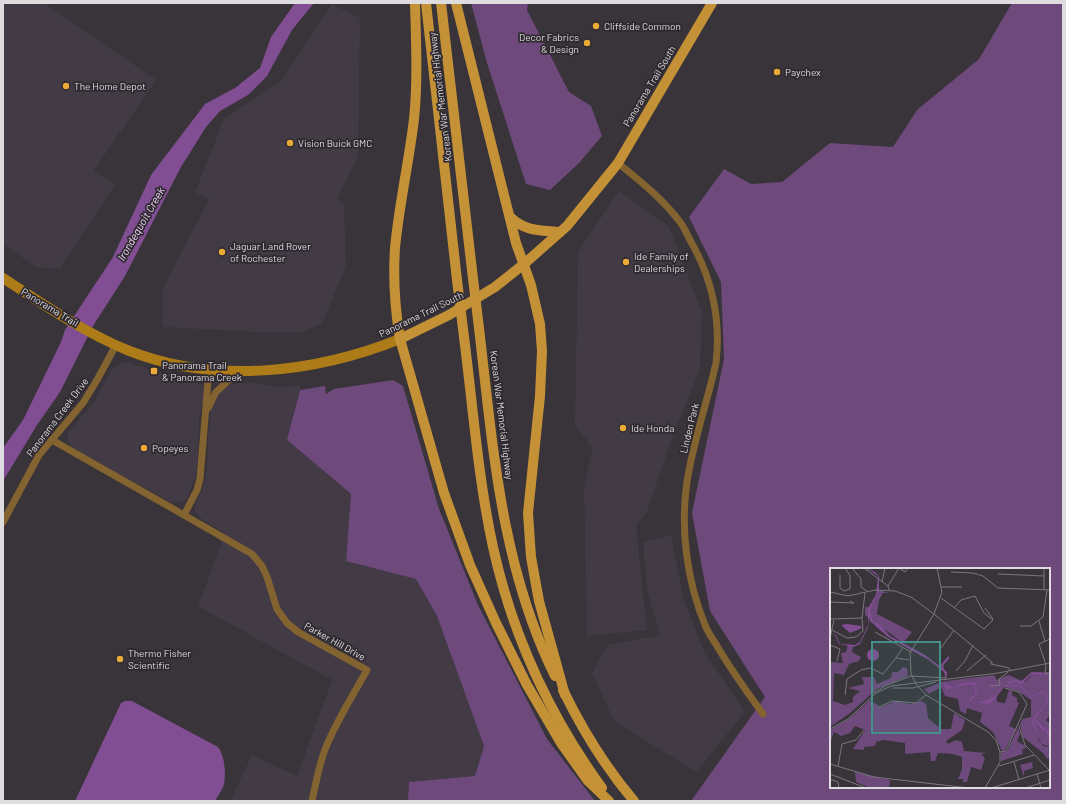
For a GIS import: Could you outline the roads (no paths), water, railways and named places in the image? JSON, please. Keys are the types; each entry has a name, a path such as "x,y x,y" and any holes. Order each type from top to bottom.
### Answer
{"main road":[{"path":"415,3 416,70 414,117 395,249 394,281 400,339 420,415 444,493 470,565 496,623 527,685 561,742 588,781 610,801"},
{"name":"Korean War Memorial Highway","path":"426,3 464,337 485,503 493,547 504,590 516,627 533,670 556,716 582,760 610,801"},
{"name":"Korean War Memorial Highway","path":"441,3 493,449 506,533 529,614 547,659 565,695 599,754 634,801"},
{"path":"456,3 516,243 531,285 540,324 542,351 540,396 528,513 531,557 539,601 565,695"},
{"name":"Panorama Trail South","path":"97,335 116,345 151,358 182,365 238,371 285,369 354,355 400,339 432,324 472,302 495,287 567,226 618,164 712,3"},
{"path":"509,216 518,225 530,229 560,232"},
{"name":"Panorama Trail","path":"3,278 97,335"}],"street":[{"name":"Linden Park","path":"618,164 651,190 680,222 698,254 709,283 717,317 717,348 712,382 691,459 687,482 685,532 687,560 693,589 705,626 724,658 763,714"},
{"name":"Panorama Creek Drive","path":"3,522 39,456 83,403 116,345"},
{"path":"184,515 200,479 209,369"},
{"path":"206,412 216,392 238,371"},
{"name":"Parker Hill Drive","path":"52,440 252,554 262,566 268,577 277,609 286,623 298,632 367,670 333,732 326,748 312,801"}],"water":[{"name":"Irondequoit Creek","path":"295,3 314,3 292,30 267,76 248,95 220,111 206,127 181,167 125,276 93,326 60,392 37,425 3,481 3,448 23,420 61,342 65,330 113,257 151,175 205,104 235,88 260,68 271,37"},
{"path":"125,701 132,701 218,747 224,760 225,779 215,801 75,801 121,703"}],"place":[{"name":"Cliffside Common","path":"596,26"},
{"name":"Decor Fabrics & Design","path":"587,43"},
{"name":"Paychex","path":"777,72"},
{"name":"The Home Depot","path":"66,86"},
{"name":"Vision Buick GMC","path":"290,143"},
{"name":"Jaguar Land Rover of Rochester","path":"222,252"},
{"name":"Ide Family of Dealerships","path":"626,262"},
{"name":"Panorama Trail & Panorama Creek","path":"154,371"},
{"name":"Ide Honda","path":"623,428"},
{"name":"Popeyes","path":"144,448"},
{"name":"Thermo Fisher Scientific","path":"120,659"}]}
